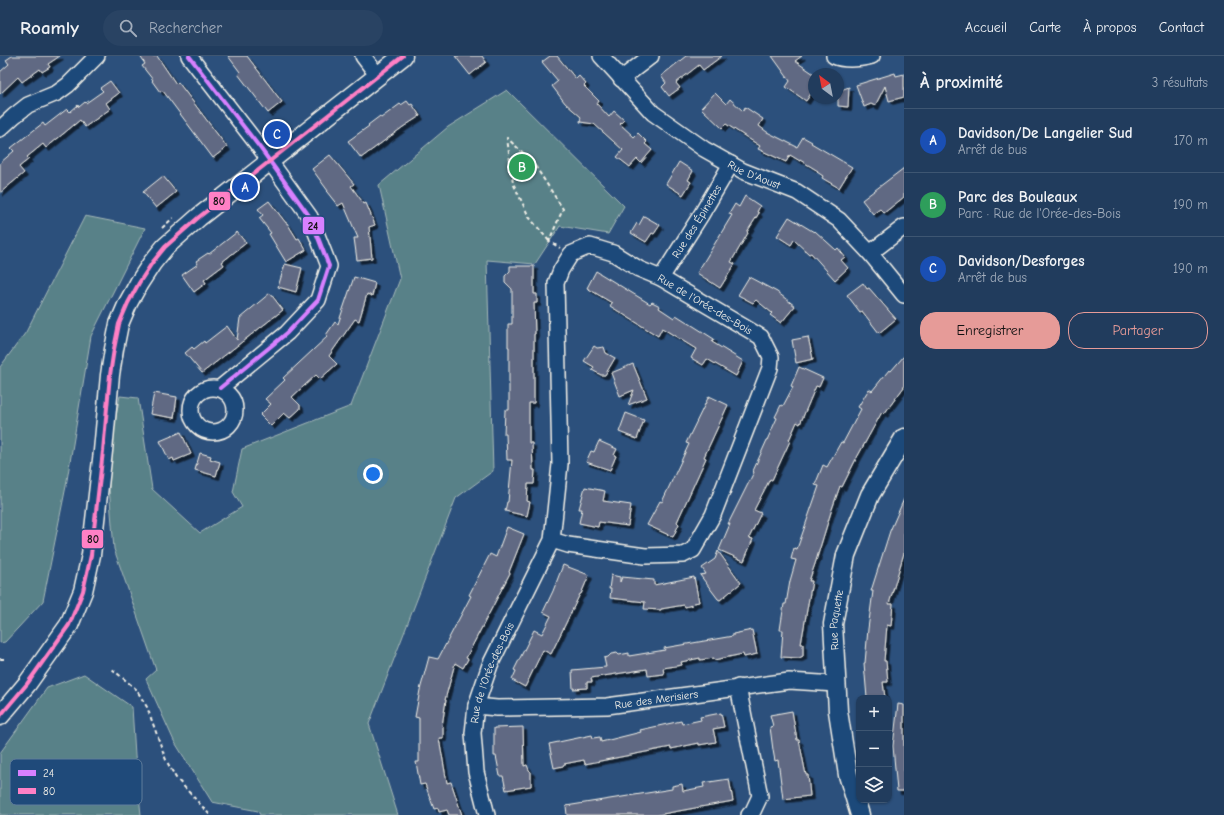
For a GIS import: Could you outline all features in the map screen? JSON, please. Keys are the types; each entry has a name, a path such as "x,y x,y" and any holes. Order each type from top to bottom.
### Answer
{"street":[{"path":"0,129 28,106 56,93 68,85 97,56"},
{"path":"189,56 310,216 329,266 318,300 287,333 220,388"},
{"path":"363,56 378,76"},
{"path":"0,716 27,684 60,639 69,625 82,591 91,555 110,375 119,324 128,303 152,263 165,247 200,217 403,56"},
{"name":"Rue D'Aoust","path":"601,56 653,113 704,149 743,171 797,192 839,220 870,253 904,295"},
{"path":"621,79 651,56"},
{"path":"834,56 838,58 859,59 872,56"},
{"name":"Rue des Épinettes","path":"661,278 731,164"},
{"path":"870,253 904,227"},
{"name":"Rue de l'Orée-des-Bois","path":"487,815 476,772 473,733 476,706 490,665 552,540 560,464 556,283 560,270 571,254 590,246 612,253 639,269 661,278 761,337 771,357 770,368 713,515 693,550 683,555 645,556 568,545 552,540"},
{"name":"Rue Paquette","path":"860,815 848,775 838,711 833,624 846,555 870,495 904,438"},
{"name":"Rue des Merisiers","path":"476,706 497,708 606,706 789,681 836,684"},
{"path":"738,687 760,796 753,811 749,815"}],"path":[{"path":"549,241 563,209 532,161 507,138 513,183 529,217 549,241 571,254"},
{"path":"159,232 175,217"},
{"path":"0,659 6,659"},
{"path":"112,669 136,688 147,707 166,760 176,778 210,815"}],"green space":[{"path":"507,90 624,206 608,234 560,226 535,264 487,260 493,471 456,498 369,724 398,815 260,815 258,811 212,802 174,741 146,679 156,670 114,549 107,462 120,396 138,398 152,489 200,533 242,507 233,492 242,449 351,406 400,279 379,185 448,127"},
{"path":"85,216 145,228 91,336 66,486 43,601 5,642 0,643 0,367 26,332"},
{"path":"84,674 132,707 135,759 10,759 10,805 140,805 141,815 0,815 0,753 47,688"}],"building":[{"path":"12,56 60,56 48,64 50,67 42,72 40,69 22,82 18,77 0,94 0,72 9,64 6,60"},
{"path":"140,56 157,56 176,84 178,82 227,147 213,158 163,91 160,92 152,81 153,80 142,66 145,64"},
{"path":"228,56 247,56 282,102 268,113 238,74 240,72"},
{"path":"455,56 482,56 486,62 470,75"},
{"path":"550,56 557,56 576,79 579,76 586,84 584,86 599,101 597,104 609,117 614,111 624,120 620,124 634,137 638,133 647,142 645,144 652,150 641,163 637,159 630,167 617,157 623,150 594,124 580,122 581,117 565,103 552,86 558,81 542,62"},
{"path":"686,56 722,56 703,70 699,65 676,83 680,88 669,96 662,87 666,83 661,76"},
{"path":"772,56 802,56 795,61 808,70 808,98 806,101 786,87 790,81"},
{"path":"895,73 896,76 904,74 904,97 889,101 885,86 875,106 871,104 864,107 856,85"},
{"path":"110,81 119,93 106,103 110,109 85,127 80,120 46,148 43,144 27,157 29,159 19,167 24,173 0,193 0,163 14,151 11,148 43,123 45,126 67,109 70,112 78,105 79,107 85,102 86,103 103,91 100,88"},
{"path":"849,87 848,107 838,106 838,104 844,104 844,89"},
{"path":"715,93 726,104 730,99 743,111 745,107 763,119 759,126 767,132 797,147 803,137 852,167 839,188 822,178 823,176 817,172 818,171 800,160 790,155 786,162 758,149 760,146 726,124 722,128 701,108"},
{"path":"407,101 410,105 412,104 420,116 361,158 348,141 380,116 381,118 400,104 401,105"},
{"path":"330,155 354,184 351,186 364,204 366,203 375,225 369,227 372,258 357,260 354,238 358,238 343,203 338,206 312,169"},
{"path":"679,162 693,171 688,180 691,182 683,195 666,184"},
{"path":"904,168 904,197 884,213 880,209 873,214 862,200"},
{"path":"163,176 176,192 156,208 143,192"},
{"path":"745,196 760,206 757,212 759,213 731,262 735,264 720,288 697,273 732,215 729,214 735,204 739,207"},
{"path":"269,201 287,223 297,239 299,238 306,250 286,262 269,234 271,233 259,218 263,215 258,209"},
{"path":"644,216 660,225 646,242 631,233 637,223 639,225"},
{"path":"789,217 814,232 815,231 836,250 838,248 845,257 841,260 848,268 835,280 811,253 809,254 794,240 791,245 777,236"},
{"path":"237,232 246,243 222,262 224,265 204,280 206,283 194,292 182,275 198,264 196,261 208,253 209,254"},
{"path":"285,264 302,268 296,292 278,287"},
{"path":"510,266 534,266 534,294 537,294 537,303 534,303 534,403 529,403 529,443 532,443 533,470 535,470 534,484 528,484 527,501 530,502 527,516 505,511 508,502 512,460 507,460 506,434 504,434 505,410 509,410 508,324 512,324 512,289 505,282 505,276 510,271"},
{"path":"596,271 650,304 652,302 660,306 659,308 674,318 676,315 714,339 712,342 743,361 736,376 707,359 703,365 691,358 696,349 662,328 658,336 610,306 612,303 587,288"},
{"path":"354,277 375,283 372,296 367,294 359,321 355,319 329,356 337,364 320,379 316,375 292,397 300,405 300,409 290,418 284,413 271,426 260,415 271,404 265,399 285,380 283,378 328,336 326,335 335,322 338,324"},
{"path":"749,277 777,292 795,306 781,323 770,315 772,313 756,300 753,303 738,295"},
{"path":"863,283 896,319 879,333 847,295"},
{"path":"270,293 283,310 202,373 185,353 192,347 194,349 204,341 205,343 227,326 237,340 240,318"},
{"path":"808,337 813,359 796,363 792,340"},
{"path":"594,346 597,348 604,347 606,353 615,358 605,375 601,375 592,370 594,367 584,361"},
{"path":"904,356 904,387 884,414 882,412 842,487 840,486 831,512 809,581 812,581 801,644 803,644 803,656 799,658 781,657 783,630 780,630 784,604 786,604 796,560 791,559 794,548 797,549 819,486 815,485 823,465 827,467 841,442 843,443 861,409 858,407 869,389 872,391 889,370 891,371"},
{"path":"633,364 647,398 628,405 634,390 620,396 611,373"},
{"path":"799,367 823,378 819,387 816,386 800,424 797,422 772,480 770,479 754,510 761,513 749,538 753,539 744,561 719,550 730,524 728,524 754,472 753,471 777,418 775,417 781,405 783,406 793,387 791,386"},
{"path":"154,393 177,397 174,418 150,414"},
{"path":"709,396 728,405 704,457 706,458 677,522 679,524 673,537 647,525 660,501 662,502 689,444 686,443"},
{"path":"626,413 644,420 637,439 619,432"},
{"path":"181,432 191,454 174,461 173,458 169,460 160,441"},
{"path":"599,441 617,449 614,455 616,456 610,470 586,462 591,451 594,452"},
{"path":"200,453 211,456 210,459 220,462 216,476 195,470"},
{"path":"585,487 605,491 603,501 631,505 628,526 599,522 598,527 579,523 582,509 579,509"},
{"path":"904,499 904,553 889,604 893,604 891,626 887,625 884,661 886,661 888,682 883,682 885,695 867,695 864,663 873,591 871,591 890,531"},
{"path":"507,527 524,534 509,572 510,573 466,658 468,659 463,668 455,663 445,700 442,726 443,738 439,738 447,783 451,782 462,815 449,815 447,810 439,812 438,808 434,809 425,784 420,785 416,762 419,762 419,718 415,717 420,690 429,657 438,659 471,596 469,595 490,554 496,557"},
{"path":"718,551 741,583 720,600 700,575 706,574 702,568 715,559"},
{"path":"563,565 589,575 551,654 543,650 525,687 512,680 516,671 514,670 534,630 542,634 551,616 543,612"},
{"path":"611,575 620,577 620,582 622,577 654,580 654,585 694,577 699,602 685,607 684,605 661,610 644,609 645,602 610,598 611,589 609,589"},
{"path":"752,630 757,654 744,657 743,654 714,660 714,658 700,660 700,658 681,662 682,665 663,668 664,674 648,676 647,669 591,678 592,682 587,682 587,688 573,689 572,670 606,667 604,658 611,654 617,653 619,655 629,653 629,656 665,650 664,648 733,636 733,634"},
{"path":"898,704 904,705 904,791 897,791 893,746"},
{"path":"792,711 797,740 799,740 806,775 808,775 810,796 783,799 778,760 775,761 773,750 770,727 773,726 770,715"},
{"path":"721,713 724,727 713,729 716,742 699,745 699,743 671,749 671,747 585,764 584,760 564,764 563,766 554,768 549,744 592,735 593,738 600,737 601,742 641,732 640,730 681,721 682,724 701,720 700,717"},
{"path":"523,727 524,766 527,765 531,772 531,786 506,790 503,776 500,776 496,756 494,756 494,728"},
{"path":"729,779 733,801 657,815 567,815 566,806 672,789 672,786 682,784 683,791 704,787 703,783"}],"transit line":[{"name":"24","path":"189,56 261,149 310,217 329,266 318,300 287,333 220,388"},
{"name":"80","path":"0,716 27,684 69,625 83,591 91,555 114,349 119,324 139,283 165,247 199,217 403,56"}],"place":[{"name":"Davidson/Desforges","path":"277,134"},
{"name":"Parc des Bouleaux","path":"522,167"},
{"name":"Davidson/De Langelier Sud","path":"245,187"}]}
